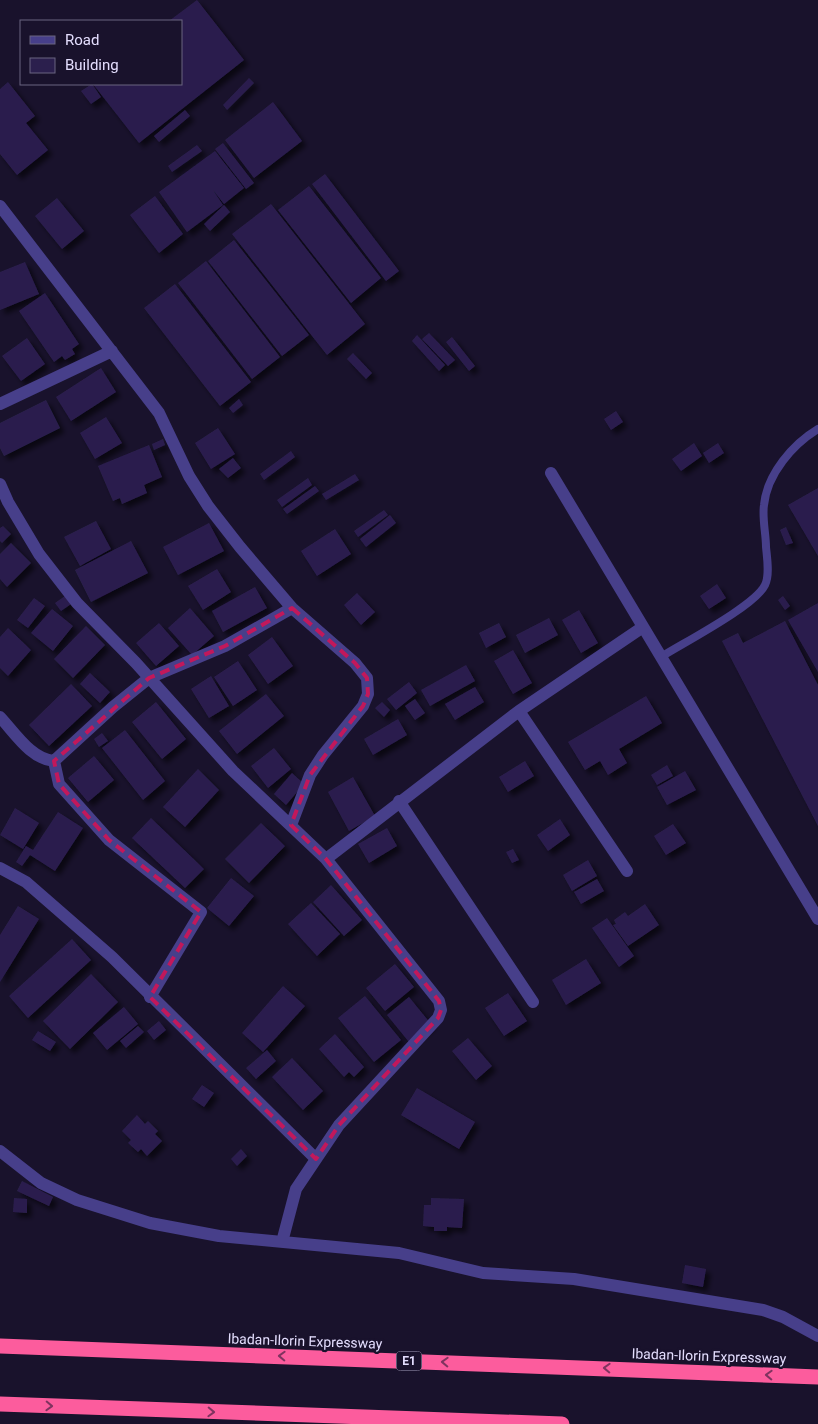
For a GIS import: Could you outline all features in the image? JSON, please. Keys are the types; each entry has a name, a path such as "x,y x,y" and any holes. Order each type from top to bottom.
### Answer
{"highway":[{"name":"Ibadan-Ilorin Expressway","path":"0,1346 818,1377"},
{"path":"0,1404 562,1424"}],"street":[{"path":"2,213 159,413 189,476 208,506 292,608 355,663 367,678 368,694 362,706 323,754 310,775 291,825"},
{"path":"0,404 112,351"},
{"path":"551,473 818,919"},
{"path":"0,484 8,502 39,554 77,603 234,771 326,858 439,1002 441,1010 438,1018 339,1125 296,1189 282,1242"},
{"path":"0,717 35,755 43,760 54,761 113,707 149,678 226,646 292,608"},
{"path":"326,858 519,711 643,627"},
{"path":"519,711 627,871"},
{"path":"54,761 59,784 109,840 202,912 150,996"},
{"path":"399,801 533,1002"},
{"path":"0,868 26,882 112,957 316,1159"},
{"path":"0,1151 41,1183 77,1200 150,1223 219,1236 399,1253 482,1273 574,1279 763,1310 783,1317 818,1336"}],"lane":[{"path":"661,657 753,600 765,585 768,566 764,505 769,484 780,465 803,440 818,429"}],"highlighted area":[{"path":"292,608 355,663 367,678 368,694 363,706 310,775 291,825 326,859 439,1001 441,1010 438,1018 339,1125 316,1159 150,997 201,912 109,840 59,784 54,761 149,678 225,646"}],"building":[{"path":"197,0 244,60 139,143 94,85 182,85 182,20 170,20"},
{"path":"249,78 254,83 227,110 223,105"},
{"path":"8,82 35,116 26,123 48,150 17,175 0,154 0,89"},
{"path":"93,85 101,97 91,104 81,91"},
{"path":"273,102 302,141 254,178 225,140"},
{"path":"185,110 190,116 159,142 154,136"},
{"path":"223,143 254,183 246,189 215,149"},
{"path":"197,145 202,151 172,172 168,166"},
{"path":"215,151 244,188 224,204 213,190 223,205 187,232 159,192"},
{"path":"325,174 399,271 386,281 312,184"},
{"path":"309,186 381,278 351,303 278,210"},
{"path":"155,196 183,234 159,253 130,215"},
{"path":"57,198 84,231 62,249 35,216"},
{"path":"271,204 365,324 327,355 232,234"},
{"path":"224,205 230,212 210,231 204,224"},
{"path":"234,240 309,335 282,356 208,261"},
{"path":"206,261 280,357 252,379 178,283"},
{"path":"25,262 39,294 0,310 0,272"},
{"path":"175,284 251,382 220,406 144,308"},
{"path":"45,293 79,344 72,349 75,354 65,360 62,356 54,362 19,311"},
{"path":"429,333 455,360 448,366 422,339"},
{"path":"417,335 445,365 439,371 412,341"},
{"path":"452,337 475,366 469,371 446,342"},
{"path":"27,338 45,364 21,381 2,356"},
{"path":"353,353 372,373 366,379 347,359"},
{"path":"101,368 116,392 71,421 56,397"},
{"path":"239,399 243,405 233,413 229,408"},
{"path":"46,400 60,428 4,456 0,448 0,423"},
{"path":"616,411 623,422 611,430 604,419"},
{"path":"106,417 122,443 95,459 80,433"},
{"path":"218,428 235,454 211,469 195,443"},
{"path":"163,439 165,445 154,450 152,444"},
{"path":"694,443 702,456 681,471 672,459"},
{"path":"718,443 724,453 709,463 703,453"},
{"path":"149,445 162,477 144,485 147,493 122,504 120,498 113,501 98,466"},
{"path":"291,451 295,457 264,480 260,474"},
{"path":"233,458 241,468 228,478 219,469"},
{"path":"355,474 359,480 326,500 322,494"},
{"path":"308,478 312,485 282,507 277,500"},
{"path":"315,486 319,491 287,514 283,509"},
{"path":"818,488 818,556 788,505"},
{"path":"384,510 388,515 358,537 354,531"},
{"path":"390,515 396,523 366,547 360,539"},
{"path":"96,521 111,549 80,566 64,537"},
{"path":"209,523 224,551 178,575 163,547"},
{"path":"3,526 11,534 2,543 0,541 0,528"},
{"path":"786,527 793,543 786,545 780,530"},
{"path":"335,529 351,554 317,576 301,551"},
{"path":"131,541 148,573 91,602 75,570"},
{"path":"11,543 31,563 7,587 0,579 0,554"},
{"path":"217,569 231,592 203,610 188,586"},
{"path":"717,584 726,598 709,609 700,596"},
{"path":"255,587 267,608 223,632 212,611"},
{"path":"357,593 375,612 361,625 344,605"},
{"path":"65,596 71,604 61,611 55,603"},
{"path":"783,596 790,606 785,610 778,600"},
{"path":"34,598 45,606 28,628 17,620"},
{"path":"818,603 818,672 788,620"},
{"path":"190,608 214,636 192,655 168,628"},
{"path":"52,609 73,626 53,651 31,633"},
{"path":"579,610 598,643 581,653 562,620"},
{"path":"549,618 558,635 525,653 516,635"},
{"path":"785,621 818,685 818,826 722,641 738,633 743,643"},
{"path":"159,623 179,646 156,666 136,643"},
{"path":"499,623 506,637 486,648 479,633"},
{"path":"86,626 105,645 73,678 54,659"},
{"path":"8,628 31,650 8,676 0,668 0,637"},
{"path":"272,637 293,666 268,684 248,655"},
{"path":"513,650 532,683 513,694 494,661"},
{"path":"238,661 257,690 233,706 214,677"},
{"path":"466,665 475,681 430,706 421,690"},
{"path":"90,673 110,692 100,703 80,684"},
{"path":"211,676 229,706 209,718 191,689"},
{"path":"409,682 417,693 396,710 387,699"},
{"path":"71,684 92,706 49,746 29,725"},
{"path":"475,687 484,702 455,720 445,704"},
{"path":"266,694 284,716 237,754 219,731"},
{"path":"646,696 662,723 619,749 627,763 608,775 600,761 585,770 568,742"},
{"path":"415,699 425,713 415,720 405,706"},
{"path":"156,702 186,739 162,759 132,722"},
{"path":"382,702 390,710 384,717 375,708"},
{"path":"398,719 407,735 373,755 364,739"},
{"path":"125,730 165,781 143,800 102,748"},
{"path":"102,733 108,741 99,747 94,739"},
{"path":"274,748 291,769 268,788 251,766"},
{"path":"94,756 114,780 88,802 68,778"},
{"path":"525,761 534,776 508,792 499,777"},
{"path":"667,765 673,776 657,785 651,775"},
{"path":"198,769 219,790 185,827 163,807"},
{"path":"685,771 696,790 667,805 657,787"},
{"path":"292,773 304,784 286,805 274,794"},
{"path":"353,777 375,816 349,831 328,792"},
{"path":"15,808 39,823 23,849 0,835"},
{"path":"58,812 83,828 55,871 30,855 22,866 16,862 26,846 33,850"},
{"path":"151,818 204,869 185,888 132,838"},
{"path":"560,819 570,835 548,851 537,835"},
{"path":"261,823 285,846 249,883 225,859"},
{"path":"673,824 686,843 666,855 654,836"},
{"path":"387,828 397,846 369,863 358,844"},
{"path":"513,849 519,860 512,863 506,852"},
{"path":"588,860 597,876 572,891 563,875"},
{"path":"231,878 254,896 229,926 207,908"},
{"path":"597,879 604,891 581,904 574,892"},
{"path":"331,885 362,920 344,936 313,902"},
{"path":"311,903 340,934 317,956 288,924"},
{"path":"645,904 659,925 628,946 613,925 616,924 614,920 625,912 628,916"},
{"path":"18,906 39,919 0,982 0,935"},
{"path":"607,918 634,956 619,967 592,928"},
{"path":"72,939 91,960 28,1018 9,996"},
{"path":"586,959 601,983 566,1005 552,980"},
{"path":"395,964 414,987 385,1011 366,988"},
{"path":"91,974 118,1002 70,1049 43,1021"},
{"path":"283,986 305,1006 263,1052 242,1033"},
{"path":"508,993 527,1021 504,1036 485,1008"},
{"path":"365,996 401,1040 374,1062 338,1018"},
{"path":"409,997 431,1024 409,1042 387,1015"},
{"path":"124,1007 138,1024 107,1050 93,1033"},
{"path":"159,1021 166,1030 154,1040 147,1031"},
{"path":"138,1026 144,1032 126,1048 120,1041"},
{"path":"38,1031 56,1042 50,1051 32,1040"},
{"path":"335,1034 364,1067 354,1077 349,1072 344,1077 319,1049"},
{"path":"468,1038 492,1066 476,1080 452,1051"},
{"path":"267,1050 276,1061 256,1079 246,1068"},
{"path":"292,1058 323,1091 303,1110 272,1077"},
{"path":"202,1085 214,1093 204,1107 192,1099"},
{"path":"417,1088 475,1122 459,1149 401,1115"},
{"path":"137,1115 145,1124 148,1121 158,1131 155,1134 162,1141 147,1156 141,1149 138,1152 128,1143 131,1140 122,1131"},
{"path":"241,1149 247,1156 237,1166 231,1159"},
{"path":"22,1181 53,1197 49,1206 17,1191"},
{"path":"14,1198 27,1199 27,1213 13,1212"},
{"path":"431,1198 464,1199 462,1228 447,1227 447,1231 434,1231 434,1227 423,1226 424,1205 431,1205"},
{"path":"685,1265 706,1269 703,1287 682,1283"}]}
